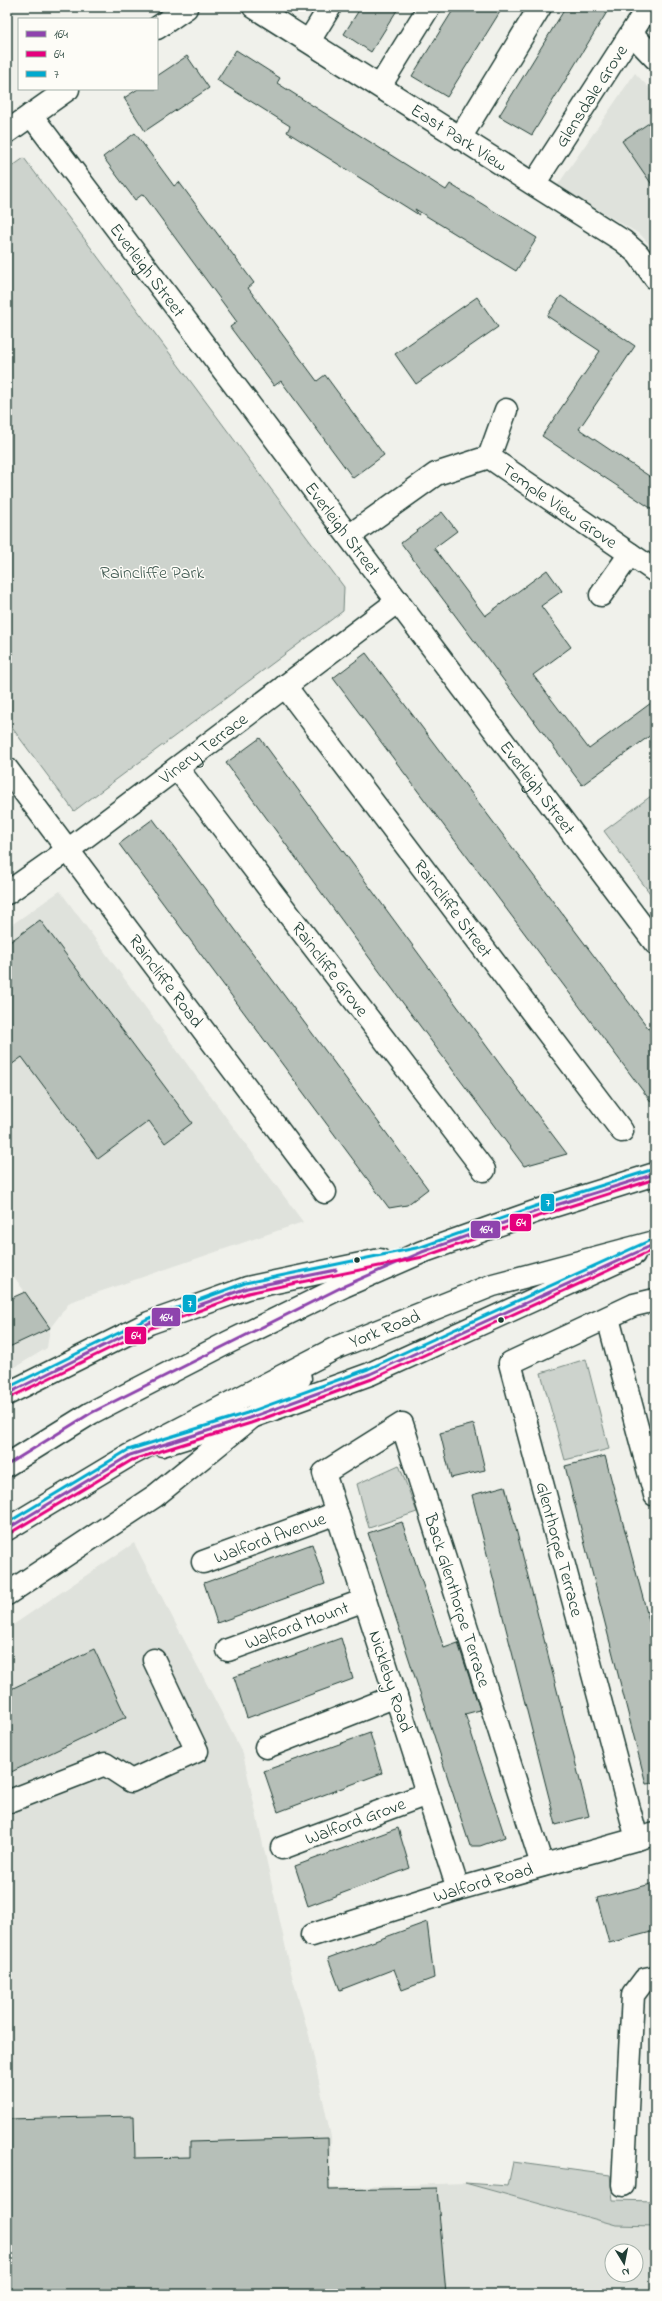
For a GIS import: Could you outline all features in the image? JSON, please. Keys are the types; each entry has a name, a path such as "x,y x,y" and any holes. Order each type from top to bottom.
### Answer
{"main road":[{"name":"East Park View","path":"254,7 623,241 638,254 655,278"},
{"path":"309,42 330,7"},
{"path":"380,86 430,7"},
{"path":"460,138 540,7"},
{"name":"Glensdale Grove","path":"534,184 648,7"},
{"path":"158,27 186,8"},
{"path":"632,34 655,58"},
{"path":"7,132 67,90"},
{"name":"Everleigh Street","path":"31,115 655,943"},
{"name":"Temple View Grove","path":"489,457 506,410"},
{"name":"Temple View Grove","path":"349,536 436,474 489,457"},
{"name":"Temple View Grove","path":"489,457 655,571"},
{"name":"Temple View Grove","path":"601,595 630,554"},
{"name":"Vinery Terrace","path":"7,893 68,850 398,601"},
{"name":"Raincliffe Street","path":"285,686 622,1131"},
{"name":"Raincliffe Grove","path":"177,768 484,1170"},
{"name":"Raincliffe Road","path":"7,769 325,1192"},
{"path":"7,1465 91,1414 234,1340 422,1252 537,1211 655,1174"},
{"name":"York Road","path":"7,1529 130,1455 338,1347 493,1285 655,1243"},
{"name":"York Road","path":"130,1455 249,1418 370,1374 655,1243"},
{"path":"7,1394 150,1323 247,1288 422,1252"},
{"name":"Glenthorpe Terrace","path":"646,1836 510,1363 608,1318 634,1304 655,1300"},
{"path":"608,1318 655,1495"},
{"path":"7,1594 155,1496 338,1347"},
{"name":"Back Glenthorpe Terrace","path":"324,1473 402,1424 542,1865"},
{"name":"Nickleby Road","path":"324,1473 458,1889"},
{"name":"Walford Avenue","path":"203,1562 337,1513"},
{"name":"Walford Mount","path":"228,1650 365,1600"},
{"path":"7,1802 105,1764 132,1781 197,1751 154,1660"},
{"path":"266,1747 396,1696"},
{"name":"Walford Grove","path":"282,1848 427,1794"},
{"name":"Walford Road","path":"312,1935 458,1889 646,1836"},
{"path":"623,2185 633,1995 645,1979 655,1977"}],"shaded area":[{"path":"635,73 655,94 655,251 641,235 557,186"},
{"path":"60,891 303,1222 70,1302 50,1328 47,1348 7,1372 7,1312 25,1292 7,1267 7,928"},
{"path":"134,1543 243,1754 292,1976 309,2035 331,2137 330,2188 465,2183 616,2225 655,2226 655,2294 7,2294 7,1629"}],"green space":[{"name":"Raincliffe Park","path":"24,158 344,587 343,611 74,811 7,721 7,170"},
{"path":"655,793 655,900 604,831"},
{"path":"586,1359 609,1449 565,1460 541,1373"},
{"path":"399,1465 417,1512 369,1528 357,1484"},
{"path":"513,2162 610,2175 613,2200 655,2201 655,2226 616,2225 465,2183 508,2186"}],"building":[{"path":"361,7 399,7 371,52 344,34"},
{"path":"455,7 503,7 447,97 412,76"},
{"path":"566,7 610,7 532,135 499,116"},
{"path":"236,50 280,78 277,83 446,190 450,184 537,238 516,271 415,209 419,215 287,132 290,126 217,80"},
{"path":"187,56 209,88 145,131 124,98 136,90 158,90 158,75"},
{"path":"655,119 655,189 622,141"},
{"path":"135,133 174,186 179,182 254,283 248,288 317,381 325,375 384,455 353,478 281,381 274,386 230,327 237,322 143,194 135,200 103,157"},
{"path":"561,296 635,346 579,429 655,480 655,511 542,436 600,351 547,316"},
{"path":"477,297 498,327 416,384 395,354"},
{"path":"442,512 457,531 434,548 485,616 547,570 562,591 541,606 571,647 533,675 589,749 655,700 655,732 582,785 401,543"},
{"path":"366,653 655,1037 655,1107 333,678"},
{"path":"260,738 567,1154 524,1166 371,960 226,763"},
{"path":"153,819 428,1189 407,1205 389,1208 119,844"},
{"path":"40,920 192,1123 165,1143 149,1121 98,1159 22,1057 7,1068 7,944"},
{"path":"25,1292 50,1328 7,1348 7,1300"},
{"path":"474,1424 485,1470 451,1478 440,1433"},
{"path":"605,1456 655,1643 655,1783 646,1784 565,1466"},
{"path":"505,1486 589,1816 556,1825 472,1495"},
{"path":"402,1522 444,1648 458,1643 480,1710 465,1714 505,1837 480,1846 470,1846 368,1533"},
{"path":"312,1544 325,1584 217,1623 204,1583"},
{"path":"341,1638 353,1679 247,1718 234,1677"},
{"path":"94,1649 126,1717 7,1774 7,1691"},
{"path":"370,1733 382,1773 278,1812 264,1771"},
{"path":"398,1828 410,1868 308,1906 295,1866"},
{"path":"655,1883 655,1931 609,1943 597,1898"},
{"path":"427,1922 434,1978 402,1990 394,1969 340,1990 328,1958"},
{"path":"134,2116 135,2158 190,2157 190,2142 328,2138 329,2190 437,2188 446,2294 7,2294 7,2119"}],"transit line":[{"name":"7","path":"7,1388 147,1319 245,1283 421,1247 536,1206 654,1169"},
{"name":"164","path":"7,1465 91,1413 344,1286 422,1252 537,1211 655,1174"},
{"name":"64","path":"9,1398 151,1328 248,1293 423,1257 539,1216 655,1179"},
{"name":"7","path":"7,1523 128,1450 247,1413 368,1369 653,1239"},
{"name":"164","path":"7,1529 130,1455 249,1418 370,1374 655,1244"},
{"name":"64","path":"10,1533 132,1460 251,1423 372,1379 655,1249"},
{"name":"164","path":"7,1394 149,1323 247,1288 336,1270"}]}
